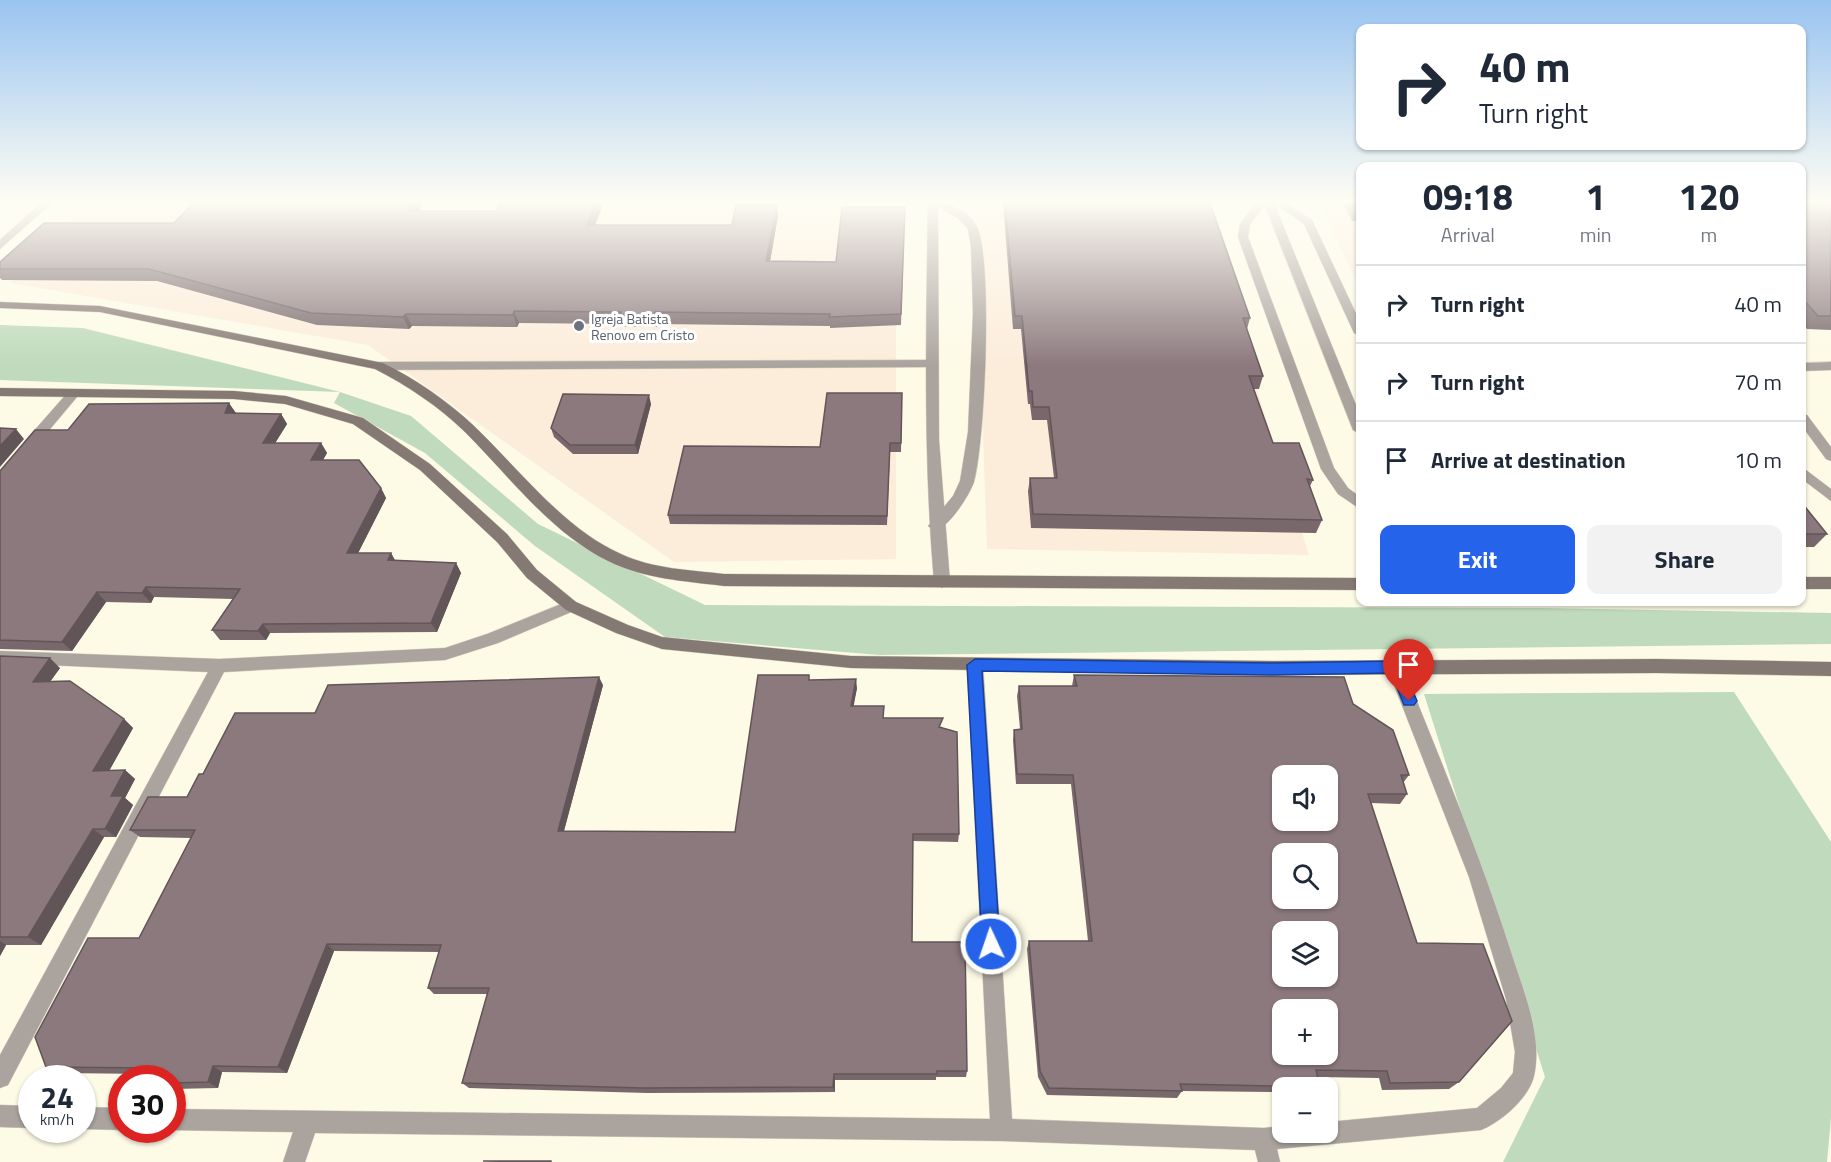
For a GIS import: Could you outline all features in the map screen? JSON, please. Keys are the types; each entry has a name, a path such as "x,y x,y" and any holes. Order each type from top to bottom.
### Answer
{"street":[{"path":"933,257 932,364 935,526 942,582"},
{"path":"935,526 961,496 968,479 976,428 977,257"},
{"path":"1251,257 1328,469 1343,491 1356,501"},
{"path":"1291,257 1356,420"},
{"path":"1325,257 1356,324"},
{"path":"0,305 100,309 379,366 408,378 440,403 492,450 543,503 601,550 639,567 724,580 1356,584"},
{"path":"379,366 932,364"},
{"path":"1806,367 1831,366"},
{"path":"0,392 234,395 286,400 358,421 425,467 502,538 532,574 571,606 662,643 851,662 975,665 1273,669 1395,667 1831,669"},
{"path":"22,453 73,394"},
{"path":"1806,423 1831,456"},
{"path":"1806,475 1831,496"},
{"path":"1806,583 1831,583"},
{"path":"0,657 219,666 362,661 445,654 492,639 571,606"},
{"path":"975,665 1002,1130"},
{"path":"0,1077 219,666"},
{"path":"186,1120 1002,1130 1264,1139 1481,1119 1509,1096 1523,1077 1526,1052 1509,977 1478,877 1395,667"},
{"path":"0,1116 18,1117"},
{"path":"294,1162 307,1123"},
{"path":"1264,1139 1269,1162"}],"shaded area":[{"path":"35,257 896,257 896,559 674,562 368,345 11,283"},
{"path":"977,257 1215,257 1309,555 987,549"},
{"path":"1345,257 1356,257 1356,281"}],"green space":[{"path":"0,325 83,328 340,392 0,380"},
{"path":"340,392 411,416 538,524 705,605 1539,608 1831,613 1831,644 879,655 665,637 535,546 425,453 334,403"},
{"path":"1734,692 1831,842 1831,1118 1827,1162 1503,1162 1545,1077 1424,694"}],"building":[{"path":"5,257 767,257 766,261 836,262 837,257 903,257 901,314 829,317 830,314 655,312 654,315 620,315 621,312 514,311 513,315 406,314 403,317 311,313 149,269 0,269 0,262"},
{"path":"1010,257 1229,257 1250,318 1243,318 1263,376 1249,376 1273,443 1299,443 1313,480 1307,479 1322,520 1033,514 1030,478 1057,478 1049,407 1033,407 1032,391 1029,391 1022,316 1015,316"},
{"path":"1806,257 1831,257 1831,316 1818,316 1806,302"},
{"path":"827,393 902,393 901,443 890,443 887,516 668,515 684,446 820,447"},
{"path":"563,394 649,395 635,445 570,445 551,428"},
{"path":"229,403 225,413 281,414 263,443 321,443 311,460 359,460 381,488 347,553 391,553 388,560 456,563 431,623 263,624 258,631 212,630 240,589 146,587 142,593 97,592 62,642 0,640 0,471 35,430 68,430 89,404"},
{"path":"0,428 16,429 0,446"},
{"path":"1806,508 1827,534 1806,534"},
{"path":"0,656 50,658 33,682 70,681 124,719 93,771 125,770 111,796 123,796 105,829 93,829 28,937 0,937"},
{"path":"758,675 809,675 809,680 856,679 851,706 884,706 883,718 943,718 939,727 957,732 959,834 913,834 912,942 965,942 967,1071 937,1071 937,1074 834,1074 833,1087 643,1088 462,1083 489,988 428,988 441,945 327,944 278,1067 213,1066 208,1082 186,1083 186,1065 108,1065 108,1068 96,1067 96,1065 45,1065 35,1037 88,938 139,938 195,830 130,830 148,797 187,797 199,774 203,774 235,713 315,713 328,685 599,677 558,831 735,832"},
{"path":"1074,675 1344,677 1353,704 1393,730 1409,775 1401,775 1407,794 1368,794 1417,943 1483,944 1512,1021 1459,1082 1390,1083 1387,1071 1316,1070 1318,1077 1272,1077 1272,1086 1180,1084 1182,1091 1049,1088 1040,1071 1029,941 1092,941 1073,775 1017,774 1014,730 1022,729 1019,686 1077,686"},
{"path":"483,1161 551,1161 551,1162"}],"place":[{"name":"Igreja Batista Renovo em Cristo","path":"579,326"}],"route":[{"path":"991,944 975,665 1273,669 1395,667 1409,701"}]}
